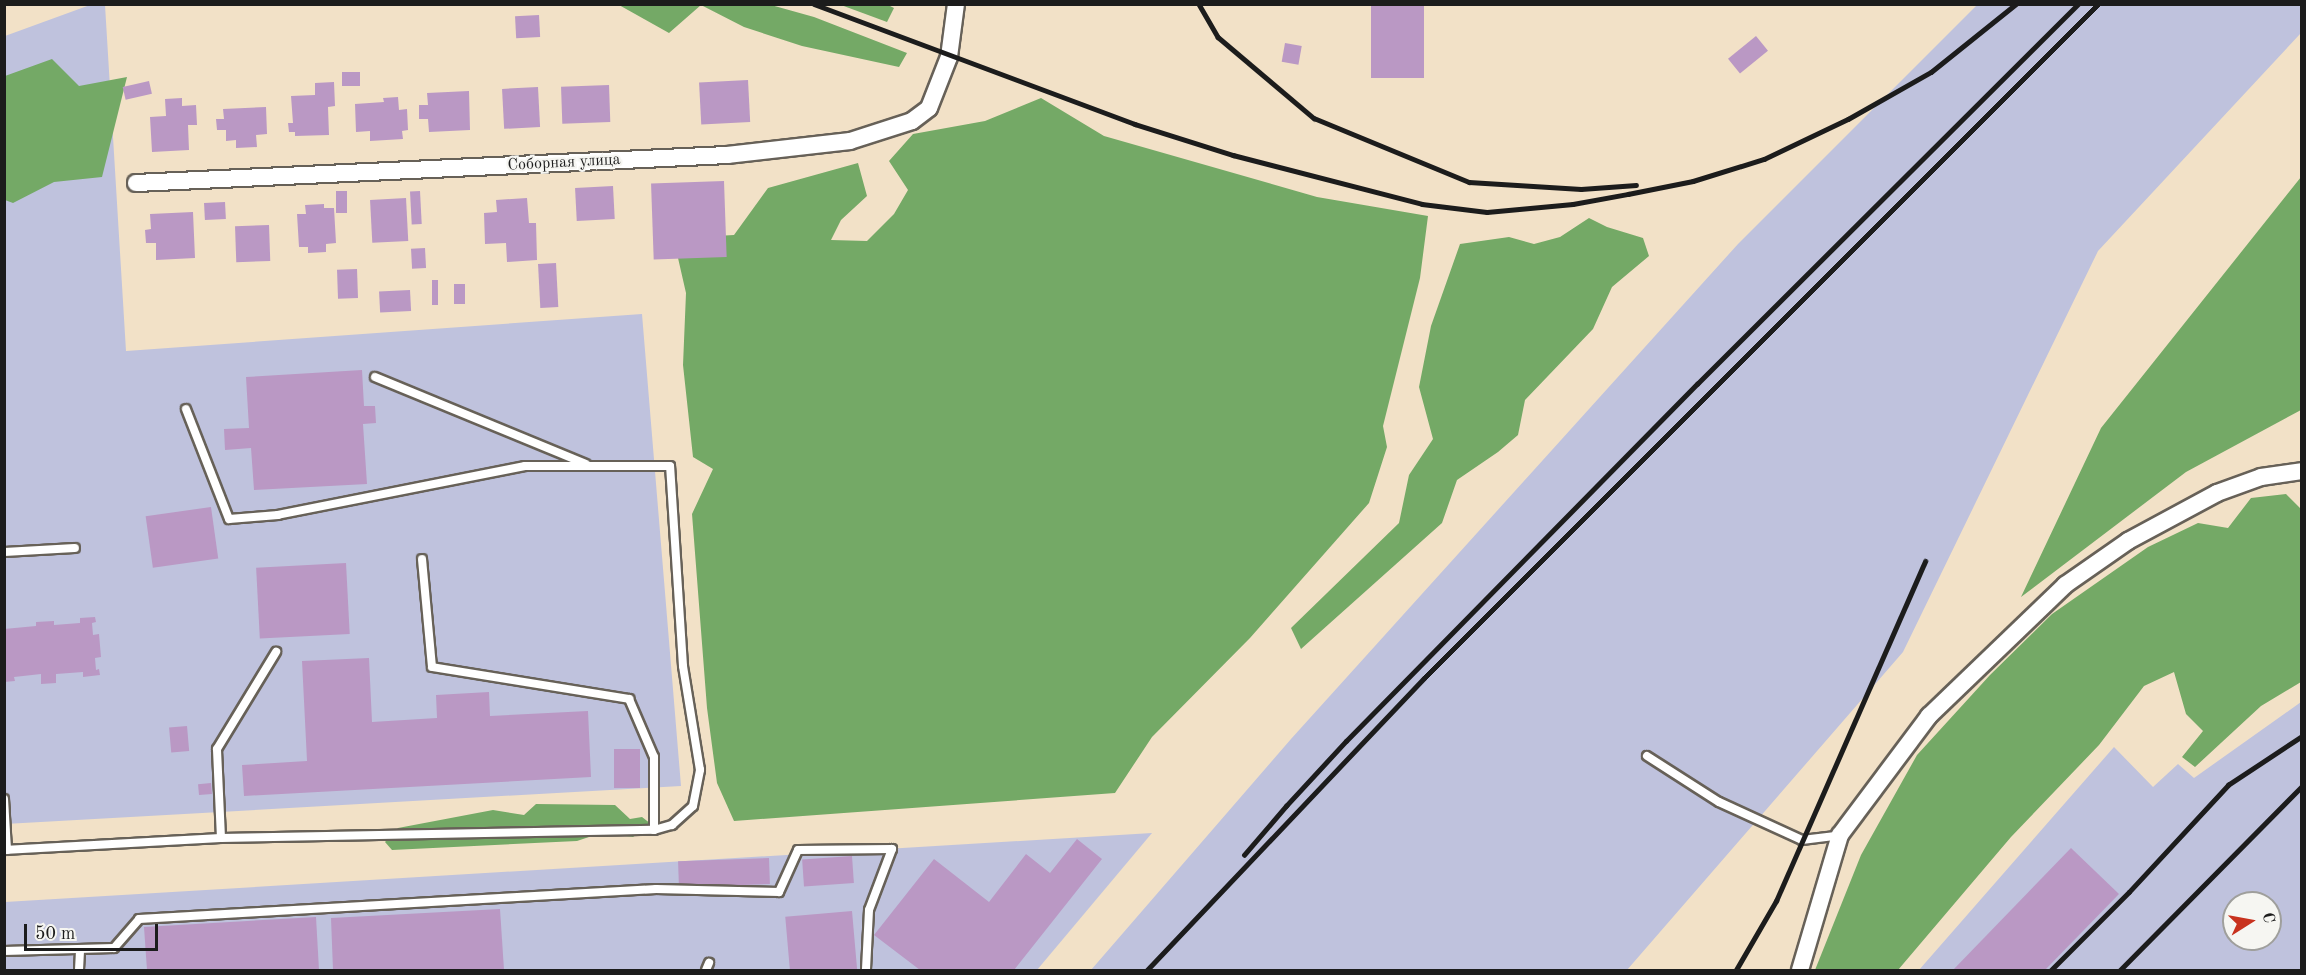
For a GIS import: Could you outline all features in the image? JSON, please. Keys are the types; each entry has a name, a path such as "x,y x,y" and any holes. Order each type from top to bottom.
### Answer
{"street":[{"name":"Соборная улица","path":"136,183 727,155 850,141 912,121 929,108 949,57 956,4"},
{"path":"1800,970 1840,835 1929,716 2065,585 2128,541 2192,506 2261,477 2301,471"}],"lane":[{"path":"375,377 592,467"},
{"path":"4,799 6,850 221,838 654,830 672,825 693,806 700,770 683,666 670,466 525,466 278,515 229,519 186,409"},
{"path":"4,552 75,548"},
{"path":"422,559 432,667 629,699 654,757 654,830"},
{"path":"221,838 217,749 276,652"},
{"path":"1647,756 1719,802 1802,840 1840,835"},
{"path":"4,951 114,948 139,919 656,889 779,892 798,849 892,849 869,910 866,970"},
{"path":"79,970 80,949"}],"shaded area":[{"path":"90,5 105,5 126,351 642,314 681,786 5,824 5,36"},
{"path":"1977,5 2301,5 2301,33 2098,251 1903,652 1627,970 1091,970 1291,739 1738,244"},
{"path":"2301,702 2301,970 1919,970 2114,747 2153,787 2178,764 2194,778"},
{"path":"1152,833 1037,970 5,970 5,902"}],"green space":[{"path":"619,5 701,5 669,33"},
{"path":"701,5 771,5 814,17 907,53 899,67 802,46 744,27"},
{"path":"841,5 888,5 894,8 887,22"},
{"path":"52,59 79,86 127,77 102,177 54,182 13,203 5,200 5,76"},
{"path":"1041,98 1104,136 1317,197 1428,216 1420,278 1383,426 1387,447 1369,503 1250,638 1152,737 1115,793 734,821 717,783 707,708 692,514 713,469 693,457 683,365 686,293 678,258 697,237 734,235 768,188 858,163 867,196 841,220 831,240 867,241 894,214 908,190 889,161 913,134 985,121"},
{"path":"2301,177 2301,410 2186,472 2021,597 2101,428"},
{"path":"1589,218 1607,227 1643,238 1649,256 1612,287 1593,329 1525,400 1518,435 1498,452 1457,480 1442,523 1301,649 1291,628 1399,523 1409,475 1433,439 1419,387 1431,326 1460,244 1509,237 1534,244 1560,237"},
{"path":"2286,494 2301,509 2301,682 2261,706 2195,767 2182,757 2203,731 2186,714 2174,672 2144,686 2099,745 2011,837 1898,970 1815,970 1861,855 1917,755 1990,675 2052,614 2148,547 2198,523 2228,528 2251,498"},
{"path":"536,804 615,805 630,819 642,817 651,824 633,837 601,833 577,841 392,850 385,842 398,828 493,810 524,815"}],"building":[{"path":"1371,4 1424,4 1424,78 1371,78"},
{"path":"539,15 540,37 516,38 515,16"},
{"path":"1756,36 1768,51 1740,73 1728,59"},
{"path":"1285,43 1302,46 1298,65 1282,62"},
{"path":"342,72 360,72 360,86 342,86"},
{"path":"748,80 750,122 701,125 699,83"},
{"path":"149,81 152,94 126,100 123,87"},
{"path":"334,82 335,106 328,107 329,135 295,136 295,132 289,132 288,123 293,123 291,96 315,95 315,83"},
{"path":"609,85 610,122 562,124 561,87"},
{"path":"538,87 540,127 504,129 502,89"},
{"path":"469,91 470,130 429,132 428,119 419,119 419,105 428,105 427,93"},
{"path":"398,97 399,110 407,109 408,130 402,131 403,139 370,141 370,131 356,132 355,104 384,102 383,98"},
{"path":"182,98 182,106 196,105 197,125 188,125 189,150 152,152 150,117 166,116 165,99"},
{"path":"266,107 267,134 256,135 257,147 236,148 236,140 226,141 226,130 217,130 216,119 224,119 223,109"},
{"path":"724,181 727,257 654,260 651,184"},
{"path":"613,186 615,219 577,221 575,188"},
{"path":"336,191 347,191 347,213 336,213"},
{"path":"420,191 422,224 412,224 410,192"},
{"path":"406,198 408,241 372,243 370,200"},
{"path":"527,198 529,223 536,223 537,260 507,262 506,243 485,244 484,213 497,212 496,200"},
{"path":"225,202 226,219 205,220 204,203"},
{"path":"324,204 324,208 334,208 336,243 326,244 326,252 308,253 308,247 299,247 297,214 306,214 305,205"},
{"path":"193,212 195,258 156,260 156,243 146,243 145,230 151,229 150,214"},
{"path":"269,225 270,261 236,262 235,226"},
{"path":"425,248 426,268 412,269 411,249"},
{"path":"556,263 558,307 540,308 538,264"},
{"path":"357,269 358,298 338,299 337,270"},
{"path":"432,280 438,280 438,305 432,305"},
{"path":"454,284 465,284 465,304 454,304"},
{"path":"410,290 411,311 380,313 379,292"},
{"path":"362,370 364,406 375,406 376,423 363,424 367,484 254,490 251,448 225,450 224,429 249,428 246,377"},
{"path":"211,507 218,558 153,568 146,516"},
{"path":"346,563 350,634 260,639 256,568"},
{"path":"95,617 96,622 92,623 93,635 99,634 101,657 95,658 96,670 99,669 100,675 83,677 83,672 56,674 56,683 41,684 41,674 14,677 15,681 4,682 4,629 36,626 36,622 54,621 54,625 80,623 80,618"},
{"path":"369,658 372,722 437,718 436,695 489,692 490,716 588,711 591,777 244,796 242,765 307,761 302,661"},
{"path":"187,726 189,751 171,752 169,728"},
{"path":"614,749 640,749 640,788 614,788"},
{"path":"211,783 212,794 199,795 198,784"},
{"path":"1077,839 1102,859 1014,970 920,970 874,935 934,859 989,902 1026,854 1050,873"},
{"path":"2071,848 2119,894 2045,970 1953,970"},
{"path":"852,856 854,883 804,886 802,859"},
{"path":"769,858 770,884 679,887 678,861"},
{"path":"500,909 504,970 333,970 331,918"},
{"path":"852,911 857,970 790,970 785,917"},
{"path":"316,917 319,970 147,970 144,927"}],"railway":[{"path":"814,4 1135,124 1233,155 1422,204 1487,212 1573,204 1628,194 1693,181 1764,159 1848,119 1931,72 2016,4"},
{"path":"1199,4 1218,37 1314,118 1469,182 1581,189 1636,185"},
{"path":"1244,855 1346,741 1697,384 2078,4"},
{"path":"1147,970 1424,678 2098,4"},
{"path":"1736,970 1776,901 1925,561"},
{"path":"2051,970 2129,892 2228,785 2302,736"},
{"path":"2120,970 2302,786"}]}
